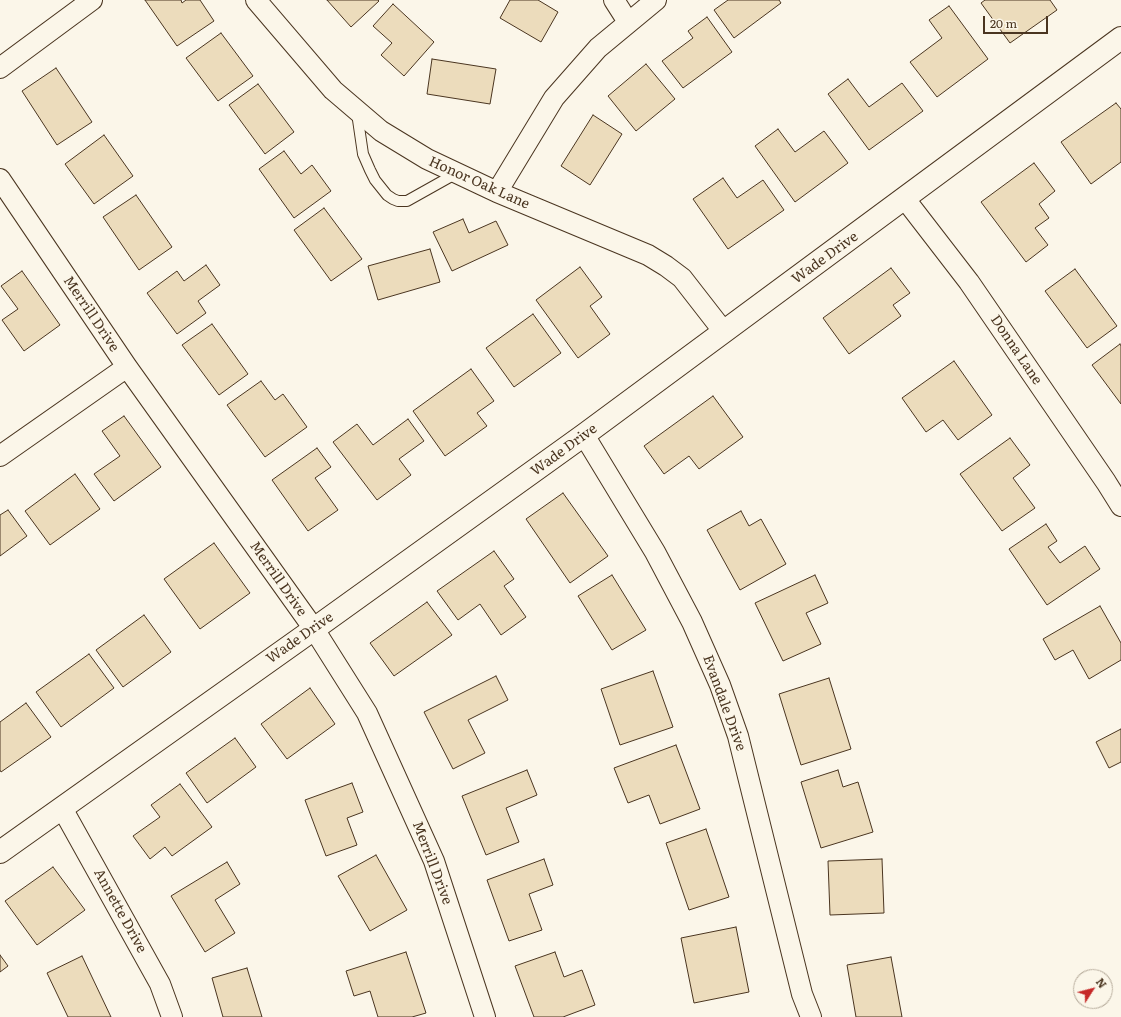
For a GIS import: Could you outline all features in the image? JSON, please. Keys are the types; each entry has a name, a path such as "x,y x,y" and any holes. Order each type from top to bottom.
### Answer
{"street":[{"path":"0,68 92,0"},
{"name":"Honor Oak Lane","path":"256,0 334,90 381,132 427,160 497,192 648,255 682,278 724,332"},
{"path":"614,0 628,22"},
{"path":"497,192 554,98 598,48 656,0"},
{"name":"Wade Drive","path":"0,852 584,435 1121,38"},
{"name":"Merrill Drive","path":"0,179 127,367 314,629 367,712 434,861 485,1017"},
{"name":"Donna Lane","path":"905,199 969,282 1121,506"},
{"path":"0,456 127,367"},
{"name":"Evandale Drive","path":"584,435 654,552 692,622 720,685 738,736 802,994 811,1017"},
{"name":"Annette Drive","path":"62,808 160,984 172,1017"}],"lane":[{"path":"357,111 363,154 375,180 393,200 398,202 407,201 457,173"}],"building":[{"path":"145,0 181,0 182,3 186,0 200,0 214,21 177,46"},
{"path":"327,0 378,0 379,1 351,27"},
{"path":"510,0 538,0 558,12 541,42 500,18"},
{"path":"728,0 779,0 781,3 734,38 714,10"},
{"path":"985,0 1050,0 1057,10 1010,43 981,3"},
{"path":"393,4 434,42 404,76 381,55 392,43 373,26"},
{"path":"949,6 988,59 937,97 910,62 942,38 929,20"},
{"path":"707,17 732,52 683,88 662,61 693,38 688,31"},
{"path":"221,33 253,76 218,101 186,58"},
{"path":"432,59 496,69 490,104 427,94"},
{"path":"646,64 675,99 636,131 608,96"},
{"path":"56,68 92,122 57,145 22,91"},
{"path":"848,79 869,107 902,83 923,111 869,150 828,94"},
{"path":"258,84 294,132 265,154 229,105"},
{"path":"1116,103 1121,109 1121,162 1091,184 1061,142"},
{"path":"593,115 622,134 590,185 561,166"},
{"path":"778,129 795,152 824,131 848,163 795,202 755,146"},
{"path":"104,135 133,176 94,204 65,164"},
{"path":"284,151 301,174 312,165 331,191 294,218 259,169"},
{"path":"1034,163 1055,191 1039,204 1049,218 1035,228 1048,245 1026,262 981,202"},
{"path":"723,178 737,198 763,180 784,210 728,249 693,199"},
{"path":"136,195 172,247 139,270 103,217"},
{"path":"324,208 362,259 331,281 294,230"},
{"path":"463,219 469,233 496,221 508,245 452,271 433,232"},
{"path":"430,249 440,282 378,300 368,266"},
{"path":"206,265 220,285 198,301 206,313 177,334 147,293 177,271 184,281"},
{"path":"580,267 602,297 590,306 610,334 578,358 536,300"},
{"path":"891,268 910,293 893,305 901,316 849,354 823,318"},
{"path":"1075,269 1117,326 1087,348 1045,291"},
{"path":"22,271 60,325 24,351 2,320 18,309 1,286"},
{"path":"533,314 561,353 514,387 486,348"},
{"path":"212,324 248,374 219,395 182,345"},
{"path":"1120,344 1121,346 1121,404 1092,365"},
{"path":"954,361 992,415 958,440 943,420 926,432 902,398"},
{"path":"471,369 494,401 477,413 487,426 445,456 413,411"},
{"path":"261,381 275,400 283,394 307,427 265,457 227,405"},
{"path":"713,396 743,437 699,469 689,456 664,474 644,446"},
{"path":"124,416 161,467 114,501 94,474 120,456 102,431"},
{"path":"408,419 424,441 399,459 411,475 377,500 333,442 357,424 373,445"},
{"path":"1010,438 1030,465 1013,478 1035,508 1002,531 960,474"},
{"path":"317,448 331,467 315,478 338,510 308,531 272,480"},
{"path":"75,474 100,509 50,545 25,511"},
{"path":"563,493 608,556 570,583 526,519"},
{"path":"8,510 27,536 0,556 0,515"},
{"path":"741,511 749,526 761,519 786,564 740,590 707,530"},
{"path":"1046,524 1057,541 1048,547 1060,563 1085,546 1100,569 1047,605 1009,549"},
{"path":"214,543 250,593 200,629 164,579"},
{"path":"494,551 514,579 504,586 526,617 501,635 480,604 458,620 437,591"},
{"path":"612,575 646,630 612,650 578,596"},
{"path":"815,575 828,603 806,613 821,644 783,661 755,603"},
{"path":"427,602 452,635 394,676 370,643"},
{"path":"1100,606 1121,643 1121,660 1089,679 1073,650 1055,660 1043,639"},
{"path":"144,615 171,652 123,687 96,650"},
{"path":"89,654 114,688 61,727 36,692"},
{"path":"653,671 673,727 620,745 601,689"},
{"path":"496,676 508,700 468,720 485,753 453,769 424,712"},
{"path":"829,678 851,749 801,765 779,694"},
{"path":"310,688 335,724 287,759 261,724"},
{"path":"26,703 51,737 1,772 0,722"},
{"path":"1121,729 1121,762 1109,768 1096,742"},
{"path":"235,738 256,767 207,803 186,773"},
{"path":"676,745 700,809 660,824 649,795 628,803 614,768"},
{"path":"527,770 537,795 506,808 519,842 486,855 462,796"},
{"path":"838,770 843,787 858,782 873,832 821,848 801,782"},
{"path":"352,783 363,812 347,818 357,845 326,856 305,800"},
{"path":"180,784 212,827 172,856 165,847 150,859 133,836 160,817 151,805"},
{"path":"706,829 729,897 689,910 666,843"},
{"path":"376,855 407,910 370,931 338,876"},
{"path":"544,859 553,885 529,894 542,930 509,941 487,880"},
{"path":"882,859 884,913 830,915 828,861"},
{"path":"227,862 240,884 215,900 235,933 205,952 171,896"},
{"path":"53,867 85,910 37,945 5,901"},
{"path":"736,927 749,992 694,1003 681,938"},
{"path":"406,952 426,1013 412,1017 378,1017 370,991 354,996 346,971"},
{"path":"555,952 564,977 582,970 595,1005 563,1017 534,1017 515,966"},
{"path":"0,955 8,966 0,972"},
{"path":"82,956 111,1017 68,1017 47,973"},
{"path":"891,957 902,1017 856,1017 847,965"},
{"path":"247,968 262,1017 223,1017 212,978"}]}
